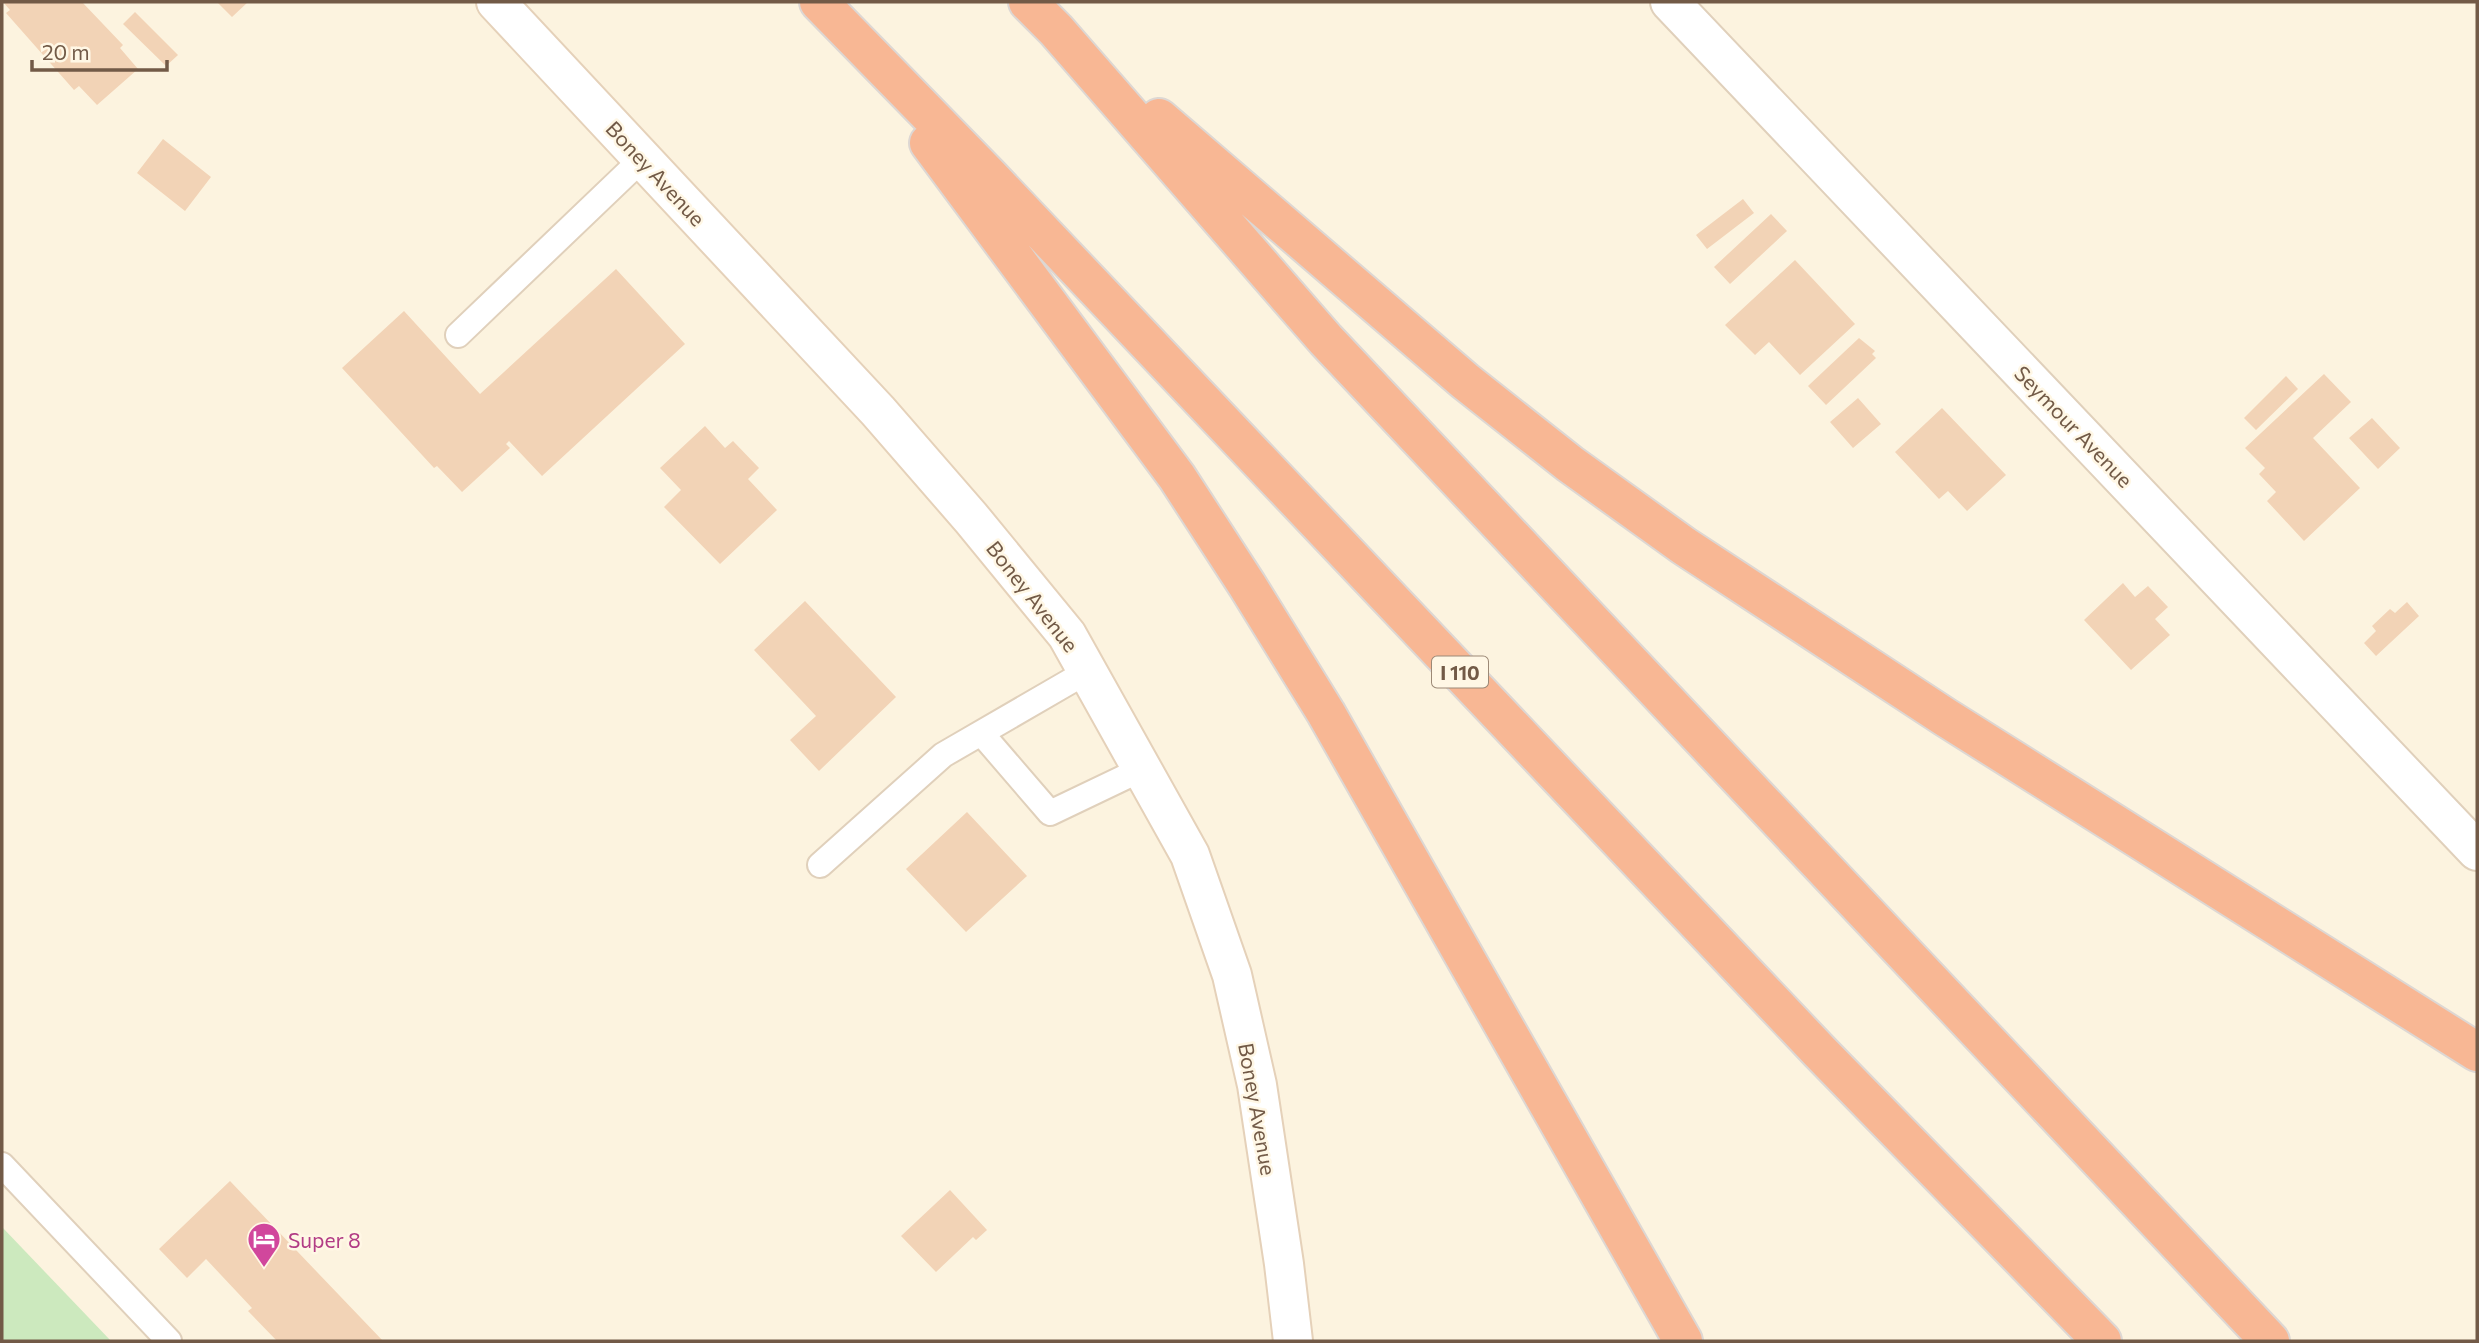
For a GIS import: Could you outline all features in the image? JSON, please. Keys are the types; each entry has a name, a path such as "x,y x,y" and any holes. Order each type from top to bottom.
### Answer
{"highway":[{"name":"I 110","path":"819,2 1000,187 1810,1042 2102,1341"},
{"path":"1028,2 1056,30 1326,340 2270,1341"},
{"path":"1056,30 1465,381 1570,464 1685,545 1922,702 2477,1052"},
{"path":"846,32 1177,477 1247,584 1326,713 1683,1341"}],"street":[{"name":"Boney Avenue","path":"496,2 878,411 1067,635 1190,856 1231,975 1257,1084 1293,1341"},
{"name":"Seymour Avenue","path":"1670,2 2477,851"}],"lane":[{"path":"458,335 643,158"},
{"path":"820,865 943,755 1088,671"},
{"path":"982,734 1050,813 1142,769"},
{"path":"2,1165 169,1341"}],"green space":[{"path":"2,1227 111,1341 2,1341"}],"building":[{"path":"3,2 82,2 123,45 120,48 138,69 97,105 79,86 74,90 6,13 10,10"},
{"path":"217,2 248,2 232,17"},
{"path":"135,12 178,55 166,66 123,24"},
{"path":"163,139 211,177 185,211 137,173"},
{"path":"1743,199 1754,213 1707,249 1696,235"},
{"path":"1771,214 1787,231 1730,284 1714,267"},
{"path":"1795,260 1855,324 1800,375 1769,342 1755,355 1725,325"},
{"path":"616,269 685,344 542,476 509,441 506,444 510,448 462,492 437,466 434,468 342,368 404,311 480,394"},
{"path":"1859,338 1875,351 1872,354 1876,358 1826,405 1808,386"},
{"path":"2324,374 2351,402 2313,438 2360,488 2304,541 2267,501 2276,492 2259,474 2265,468 2245,448"},
{"path":"2286,376 2298,389 2256,430 2244,418"},
{"path":"1858,398 1881,424 1853,448 1830,422"},
{"path":"1942,408 2006,475 1967,511 1948,491 1939,499 1895,452"},
{"path":"2372,418 2400,448 2378,469 2349,438"},
{"path":"705,426 725,448 733,441 759,468 748,479 777,510 720,564 664,507 681,490 660,468"},
{"path":"2123,583 2135,597 2148,586 2168,607 2155,619 2170,635 2131,670 2084,620"},
{"path":"805,601 896,697 819,771 790,740 816,716 754,650"},
{"path":"2407,602 2419,616 2376,656 2364,643 2376,631 2372,626 2390,609 2395,613"},
{"path":"967,812 1027,876 966,932 906,869"},
{"name":"Super 8","path":"230,1181 383,1341 277,1341 248,1311 252,1308 206,1259 187,1278 159,1249"},
{"path":"950,1190 987,1230 976,1240 973,1237 936,1272 901,1236"}],"place":[{"name":"Super 8","path":"264,1269"}]}
